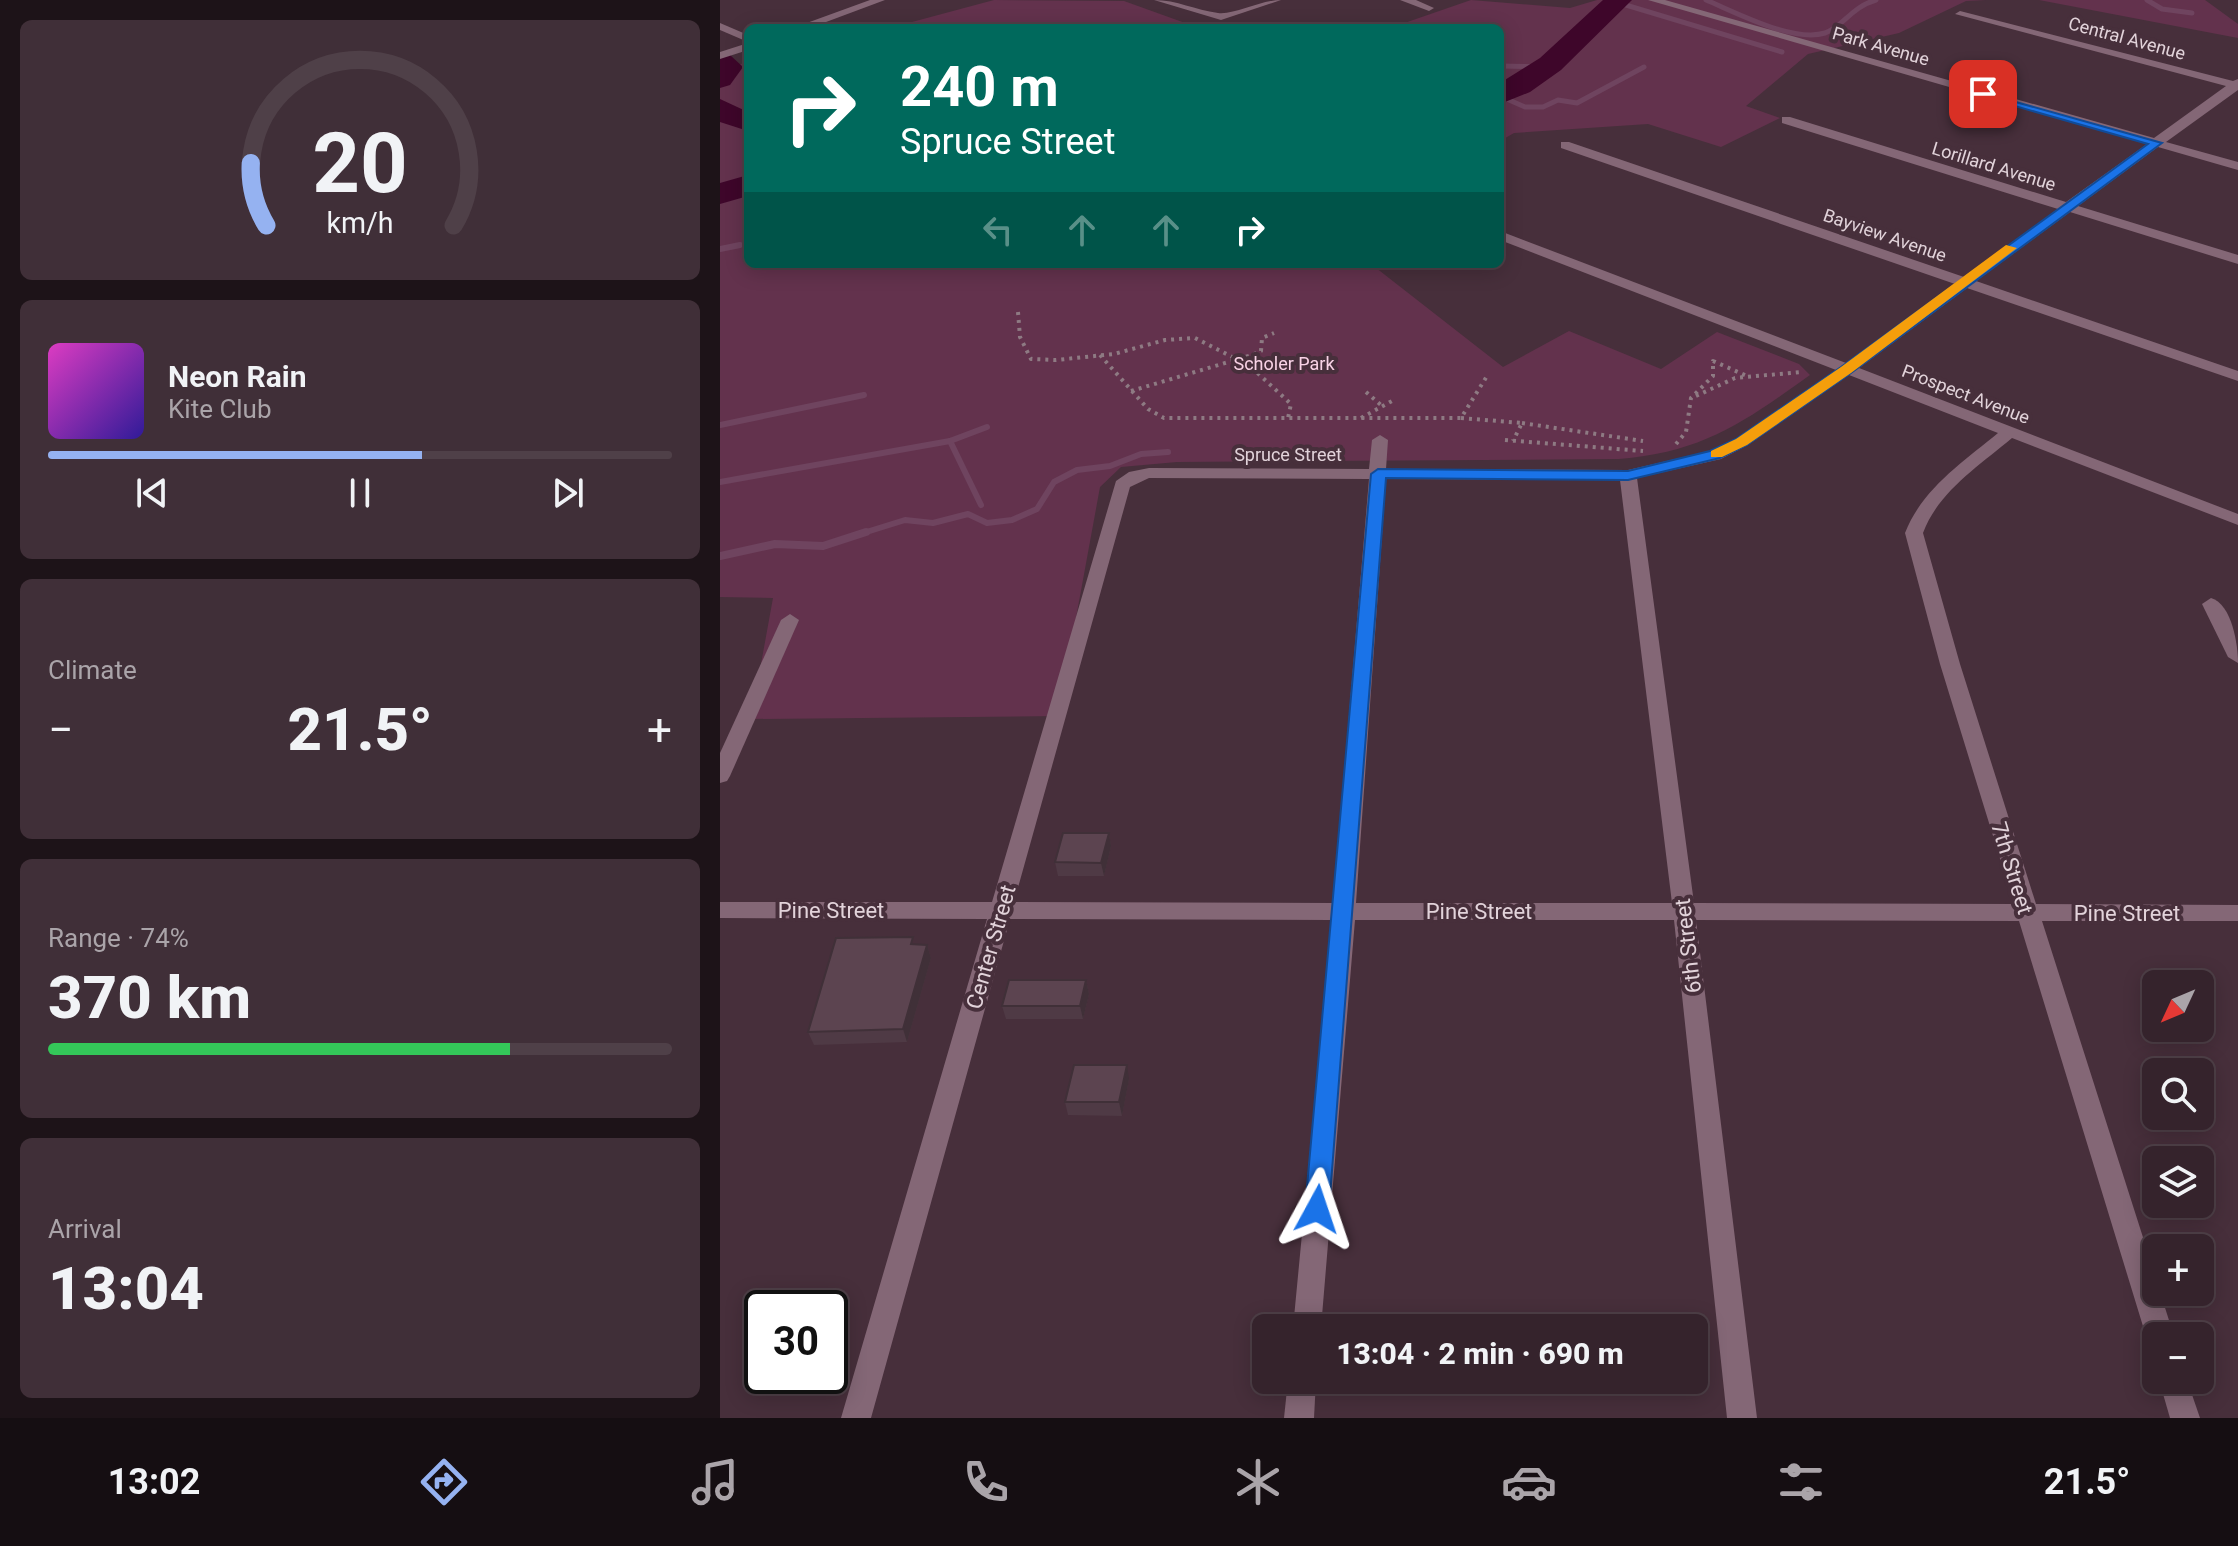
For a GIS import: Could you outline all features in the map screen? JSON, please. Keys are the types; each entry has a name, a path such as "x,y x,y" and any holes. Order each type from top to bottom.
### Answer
{"street":[{"path":"811,24 880,0"},
{"path":"1159,0 1221,17 1276,0"},
{"path":"1405,0 1429,8"},
{"name":"Park Avenue","path":"1653,0 2238,166"},
{"name":"Central Avenue","path":"1960,14 2237,85"},
{"path":"720,26 744,42"},
{"path":"720,56 744,45"},
{"name":"Spruce Street","path":"1129,479 1149,473 1628,475 1691,463 1728,448 1846,370 2237,85"},
{"name":"Lorillard Avenue","path":"1786,120 2238,260"},
{"name":"Bayview Avenue","path":"1565,145 2238,376"},
{"name":"Prospect Avenue","path":"1504,237 2238,520"},
{"name":"7th Street","path":"2009,432 1932,502 1916,522 1914,533 1942,643 2026,913 2073,1051 2156,1322"},
{"path":"1308,1314 1344,911 1380,440"},
{"name":"6th Street","path":"1628,475 1684,911 1742,1418"},
{"name":"Center Street","path":"856,1418 1122,485 1129,479"},
{"path":"2211,604 2238,657"},
{"path":"720,776 790,620"},
{"name":"Pine Street","path":"720,910 2238,913"},
{"path":"1299,1418 1301,1394"},
{"path":"2177,1394 2185,1418"}],"path":[{"path":"1018,312 1018,331 1031,359 1056,360 1100,355 1165,340 1195,338 1212,344 1250,366 1291,404 1288,418"},
{"path":"1131,391 1261,351 1262,338 1274,333"},
{"path":"1100,355 1148,409 1164,418 1461,418 1522,423 1643,441"},
{"path":"1696,396 1747,376 1713,361 1713,376"},
{"path":"1461,418 1487,376"},
{"path":"1713,376 1727,382"},
{"path":"1669,447 1685,435 1688,405 1699,387 1713,376"},
{"path":"1366,392 1381,405"},
{"path":"1360,418 1392,401"},
{"path":"1513,441 1522,423"},
{"path":"1505,440 1652,450"}],"green space":[{"path":"994,0 1124,1 1188,24 874,22 912,22"},
{"path":"1471,0 1570,8 1597,0 1986,0 1966,1 1899,33 1808,54 1746,106 1780,118 1721,147 1648,124 1514,133 1504,139 1504,24 1402,24"},
{"path":"2039,0 2205,0 2238,24 2238,38"},
{"name":"Scholer Park","path":"744,63 744,268 1376,268 1503,367 1569,331 1661,369 1717,332 1799,364 1810,375 1721,432 1675,450 1649,455 1619,459 1177,462 1121,467 1100,487 1058,716 751,719 773,598 720,597 720,73"}],"building":[{"path":"1063,833 1109,833 1101,863 1055,862"},
{"path":"913,937 911,944 927,945 903,1029 808,1032 836,938"},
{"path":"1009,980 1086,980 1080,1006 1002,1006"},
{"path":"1074,1065 1127,1065 1119,1102 1065,1102"}],"waterway":[{"path":"1504,93 1551,64 1619,0"},
{"path":"1706,0 1764,25 1812,35 1831,30 1860,7 1876,0"},
{"path":"2147,0 2162,9 2192,13"},
{"path":"1616,2 1782,52"},
{"path":"720,61 729,67 720,79"},
{"path":"1504,66 1550,67"},
{"path":"1504,98 1525,107 1543,107 1558,100 1577,103 1644,67"},
{"path":"720,108 744,121"},
{"path":"720,194 744,186"},
{"path":"720,249 740,245"},
{"path":"720,425 864,395"},
{"path":"950,441 987,427"},
{"path":"720,482 950,441"},
{"path":"950,441 981,505"},
{"path":"860,534 905,520 933,523 968,514 987,523 1012,520 1037,509 1054,482 1077,470 1110,466 1141,454 1168,452"},
{"path":"720,556 775,544 823,546 866,532"}],"slow traffic":[{"path":"1717,454 1742,442 1846,370 2011,248"}],"route":[{"path":"1317,1209 1378,474 1628,475 1657,471 1715,455 1742,442 1846,370 2156,143 1983,94"}]}
